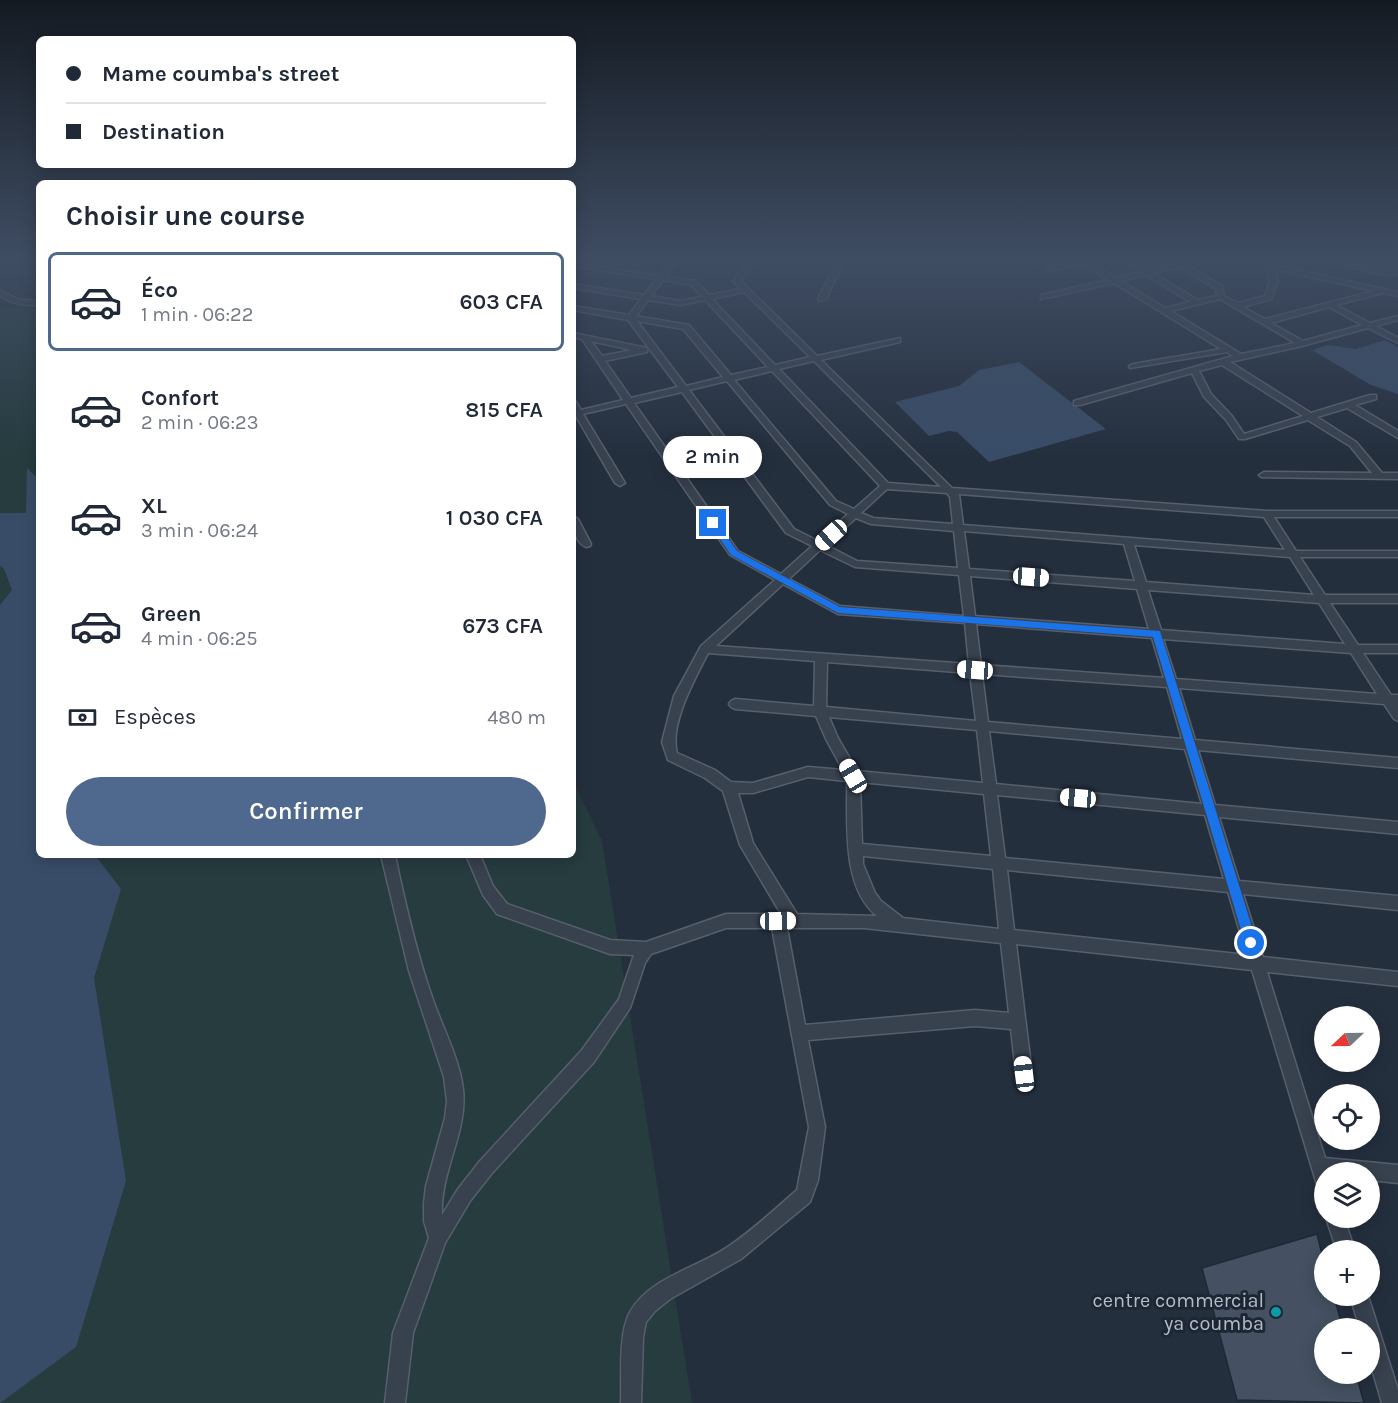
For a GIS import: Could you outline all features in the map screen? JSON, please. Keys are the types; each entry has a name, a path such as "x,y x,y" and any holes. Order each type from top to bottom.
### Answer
{"street":[{"path":"634,323 649,349 684,389 790,531 855,564 1321,599 1398,599"},
{"path":"664,323 686,327 832,503 871,521 1293,554 1398,554"},
{"path":"731,323 885,486 1267,514 1398,514"},
{"path":"780,323 955,496 1024,1074"},
{"path":"1183,323 1240,357"},
{"path":"1267,323 1302,344"},
{"path":"1364,323 1398,341"},
{"path":"1077,403 1240,357 1302,344 1378,323"},
{"path":"576,335 649,349"},
{"path":"584,337 734,553 838,610 1355,649 1398,649"},
{"path":"620,483 576,413 897,340"},
{"path":"601,359 649,349"},
{"path":"1133,366 1226,350"},
{"path":"1224,362 1353,444 1379,476"},
{"path":"1194,370 1207,395 1229,418 1242,437 1372,398"},
{"path":"1349,405 1398,435"},
{"path":"1264,475 1398,476"},
{"path":"631,1403 633,1337 638,1318 648,1304 663,1292 722,1262 804,1196 809,1180 817,1127 799,1033 785,921 747,845 733,796 728,787 710,774 672,756 668,749 680,696 705,649 885,486"},
{"path":"1267,514 1355,649 1393,699 1398,716"},
{"path":"576,525 586,544"},
{"path":"1128,541 1318,1162"},
{"path":"705,649 1393,699"},
{"path":"821,658 820,711 832,739 853,776 856,864 869,897 876,906 898,924"},
{"path":"735,704 1398,763"},
{"path":"728,787 753,788 800,772 1398,828"},
{"path":"856,849 1398,903"},
{"path":"389,858 410,952 428,1012 448,1061 455,1091 454,1111 432,1197 433,1226 438,1238"},
{"path":"474,858 487,890 494,902 502,909 610,947 646,949 717,922 864,921 1398,979"},
{"path":"395,1403 403,1333 438,1238 464,1195 486,1167 588,1056 625,1003 639,960 646,949"},
{"path":"799,1033 975,1018 1017,1022"},
{"path":"1380,1174 1398,1174"},
{"path":"1362,1306 1392,1403"}],"green space":[{"path":"0,323 36,323 36,858 576,858 576,787 602,841 692,1403 0,1403"}],"water":[{"path":"1385,340 1398,347 1398,394 1371,385 1312,350 1328,345 1356,349"},
{"path":"1019,362 1106,429 989,462 957,432 949,431 929,436 895,402 959,386 979,370"},
{"path":"27,468 36,477 36,858 97,858 121,889 94,978 126,1181 76,1347 0,1403 0,605 12,590 4,569 0,566 0,513 26,513"}],"building":[{"name":"centre commercial ya coumba","path":"1317,1234 1318,1240 1314,1240 1314,1306 1337,1306 1340,1318 1314,1318 1314,1384 1359,1384 1364,1403 1237,1400 1202,1268"}],"place":[{"name":"centre commercial ya coumba","path":"1276,1312"}],"route":[{"path":"713,523 734,553 838,610 1157,634 1251,943"}]}
